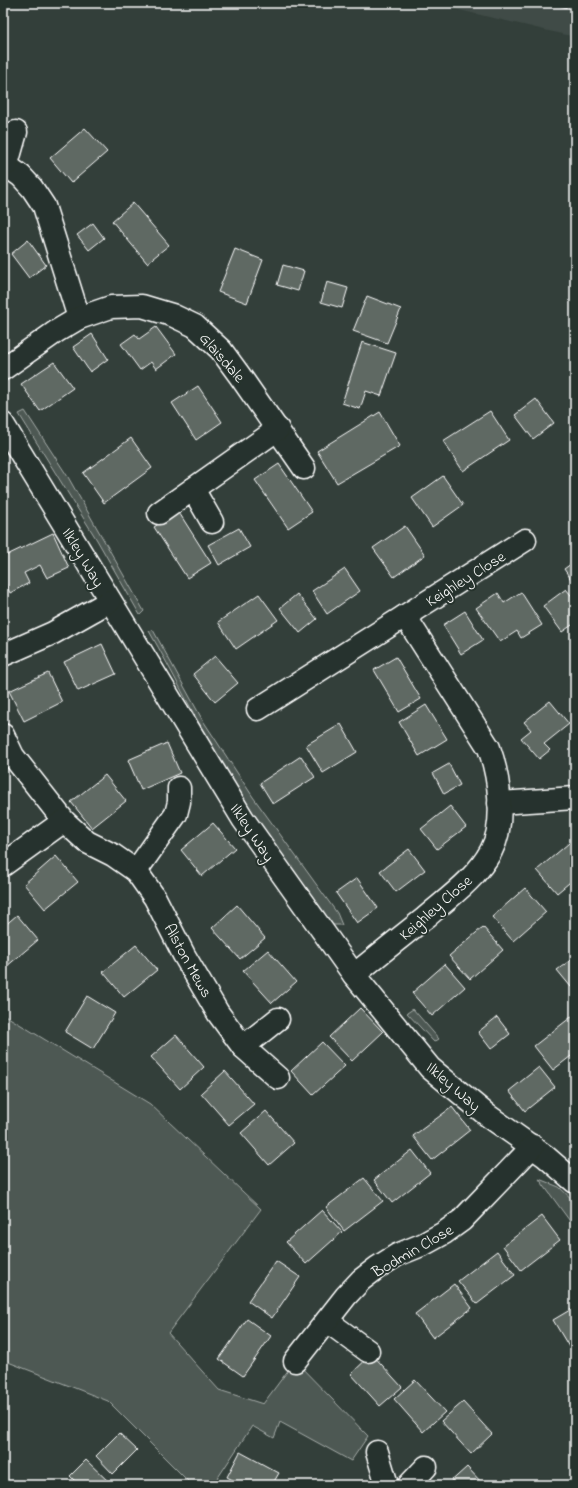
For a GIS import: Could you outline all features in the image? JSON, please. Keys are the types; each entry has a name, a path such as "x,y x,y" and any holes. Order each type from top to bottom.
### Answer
{"street":[{"path":"16,132 5,163 32,188 44,206 79,318"},
{"name":"Glaisdale","path":"3,369 57,331 79,318 111,307 142,306 172,315 195,326 221,350 304,468"},
{"name":"Ilkley Way","path":"3,424 243,819 354,975 430,1068 487,1115 533,1146 575,1182"},
{"path":"159,513 278,429"},
{"path":"193,489 212,522"},
{"name":"Keighley Close","path":"258,709 525,540"},
{"path":"3,655 53,633 110,601"},
{"name":"Keighley Close","path":"354,975 458,890 479,868 491,851 497,836 499,803 494,762 489,748 406,616"},
{"name":"Alston Mews","path":"3,735 13,756 64,821 87,842 113,855 136,871 155,898 184,955 218,1013 243,1047 278,1078"},
{"path":"136,871 176,814 179,802 179,788"},
{"path":"499,803 575,798"},
{"path":"3,865 64,821"},
{"path":"243,1047 278,1018"},
{"name":"Bodmin Close","path":"295,1361 356,1285 378,1267 398,1255 424,1244 462,1220 533,1146"},
{"path":"328,1321 368,1351"},
{"path":"377,1452 387,1485"},
{"path":"409,1485 426,1467"}],"shaded area":[{"path":"429,3 575,3 575,37"},
{"path":"25,411 68,477 144,611 140,615 97,540 19,414"},
{"path":"153,630 202,719 253,797 337,913 342,925 331,925 247,804 202,729 149,631"},
{"path":"413,1009 439,1039 434,1042 407,1013"},
{"path":"3,1014 150,1104 261,1209 168,1333 219,1390 263,1404 295,1361 368,1436 351,1461 280,1422 274,1438 252,1426 213,1485 192,1485 108,1401 3,1360"},
{"path":"539,1179 559,1187 575,1202 575,1228"}],"building":[{"path":"85,128 107,152 71,183 50,158"},
{"path":"133,203 169,245 147,263 112,221"},
{"path":"93,223 104,238 89,250 77,235"},
{"path":"28,240 46,265 29,278 11,254"},
{"path":"235,249 263,260 247,303 218,292"},
{"path":"283,265 304,271 298,291 277,285"},
{"path":"327,282 348,288 342,308 321,302"},
{"path":"367,296 401,309 387,343 353,331"},
{"path":"156,327 176,354 156,369 151,362 140,370 121,344 135,334 139,339"},
{"path":"92,334 108,359 90,372 73,347"},
{"path":"362,342 396,353 381,396 366,391 360,409 342,403"},
{"path":"54,362 73,388 40,411 21,384"},
{"path":"198,386 222,422 196,440 172,403"},
{"path":"536,399 554,423 533,439 515,415"},
{"path":"490,411 509,440 463,471 443,441"},
{"path":"380,412 400,446 337,483 317,451"},
{"path":"131,438 152,468 104,503 83,473"},
{"path":"279,464 312,512 288,528 255,480"},
{"path":"443,476 463,505 432,527 412,498"},
{"path":"178,511 211,563 187,578 154,527"},
{"path":"405,526 425,555 394,577 373,548"},
{"path":"239,528 250,547 219,565 208,545"},
{"path":"53,533 69,568 47,578 40,565 24,573 29,583 10,593 3,578 3,557"},
{"path":"575,561 575,585 564,569"},
{"path":"345,569 360,591 327,614 312,591"},
{"path":"566,589 575,600 575,623 562,632 543,606"},
{"path":"521,592 542,625 521,638 517,631 500,642 476,608 498,593 504,603"},
{"path":"259,594 278,620 236,649 218,622"},
{"path":"297,594 317,619 300,633 280,608"},
{"path":"465,611 483,640 461,654 443,625"},
{"path":"102,644 116,674 78,691 64,662"},
{"path":"215,656 238,683 215,702 193,674"},
{"path":"396,657 421,699 399,712 374,670"},
{"path":"48,673 62,702 24,721 9,691"},
{"path":"550,701 569,724 544,744 550,750 539,759 521,738 531,730 524,722"},
{"path":"426,705 447,739 419,756 399,722"},
{"path":"341,724 357,752 323,773 306,745"},
{"path":"167,743 180,773 141,790 128,760"},
{"path":"301,756 315,777 273,804 260,783"},
{"path":"449,764 460,785 444,794 433,773"},
{"path":"105,775 126,801 92,828 71,802"},
{"path":"450,806 466,827 437,849 421,829"},
{"path":"213,823 235,848 202,876 181,850"},
{"path":"575,838 575,878 557,893 537,870"},
{"path":"409,849 425,870 396,892 380,871"},
{"path":"56,856 78,882 45,909 24,884"},
{"path":"357,878 378,908 357,923 336,893"},
{"path":"525,888 546,912 513,941 492,917"},
{"path":"237,905 265,938 240,959 212,928"},
{"path":"17,915 38,940 6,967 3,964 3,927"},
{"path":"483,927 503,950 470,979 449,956"},
{"path":"136,945 157,970 124,997 103,972"},
{"path":"268,950 296,982 272,1003 243,971"},
{"path":"575,957 575,984 571,987 557,970"},
{"path":"445,964 465,987 432,1016 412,993"},
{"path":"87,996 115,1013 93,1049 65,1032"},
{"path":"360,1008 383,1032 352,1061 329,1037"},
{"path":"575,1014 575,1053 553,1070 534,1046"},
{"path":"497,1017 510,1034 491,1049 478,1032"},
{"path":"176,1035 204,1067 180,1089 151,1057"},
{"path":"322,1042 345,1066 313,1095 291,1071"},
{"path":"539,1067 555,1087 525,1111 509,1091"},
{"path":"225,1071 254,1104 229,1125 201,1093"},
{"path":"452,1107 470,1130 432,1160 413,1136"},
{"path":"266,1111 294,1143 269,1165 241,1133"},
{"path":"412,1150 430,1173 392,1203 374,1180"},
{"path":"364,1178 383,1201 344,1231 326,1207"},
{"path":"322,1210 342,1232 306,1264 286,1242"},
{"path":"542,1216 560,1240 521,1270 503,1246"},
{"path":"497,1251 515,1275 477,1304 458,1281"},
{"path":"276,1261 300,1277 272,1318 248,1301"},
{"path":"454,1284 472,1308 433,1338 415,1314"},
{"path":"575,1307 575,1357 553,1320"},
{"path":"247,1319 271,1336 243,1376 219,1359"},
{"path":"372,1354 402,1387 380,1406 351,1374"},
{"path":"3,1376 9,1379 3,1393"},
{"path":"415,1380 445,1412 423,1432 394,1399"},
{"path":"463,1402 492,1434 471,1454 441,1421"},
{"path":"119,1433 137,1450 113,1474 96,1456"},
{"path":"240,1452 279,1473 272,1485 242,1485 227,1477"},
{"path":"86,1460 112,1485 79,1485 70,1476"},
{"path":"467,1467 484,1485 447,1485"}],"railway":[{"path":"552,3 575,8"}]}
